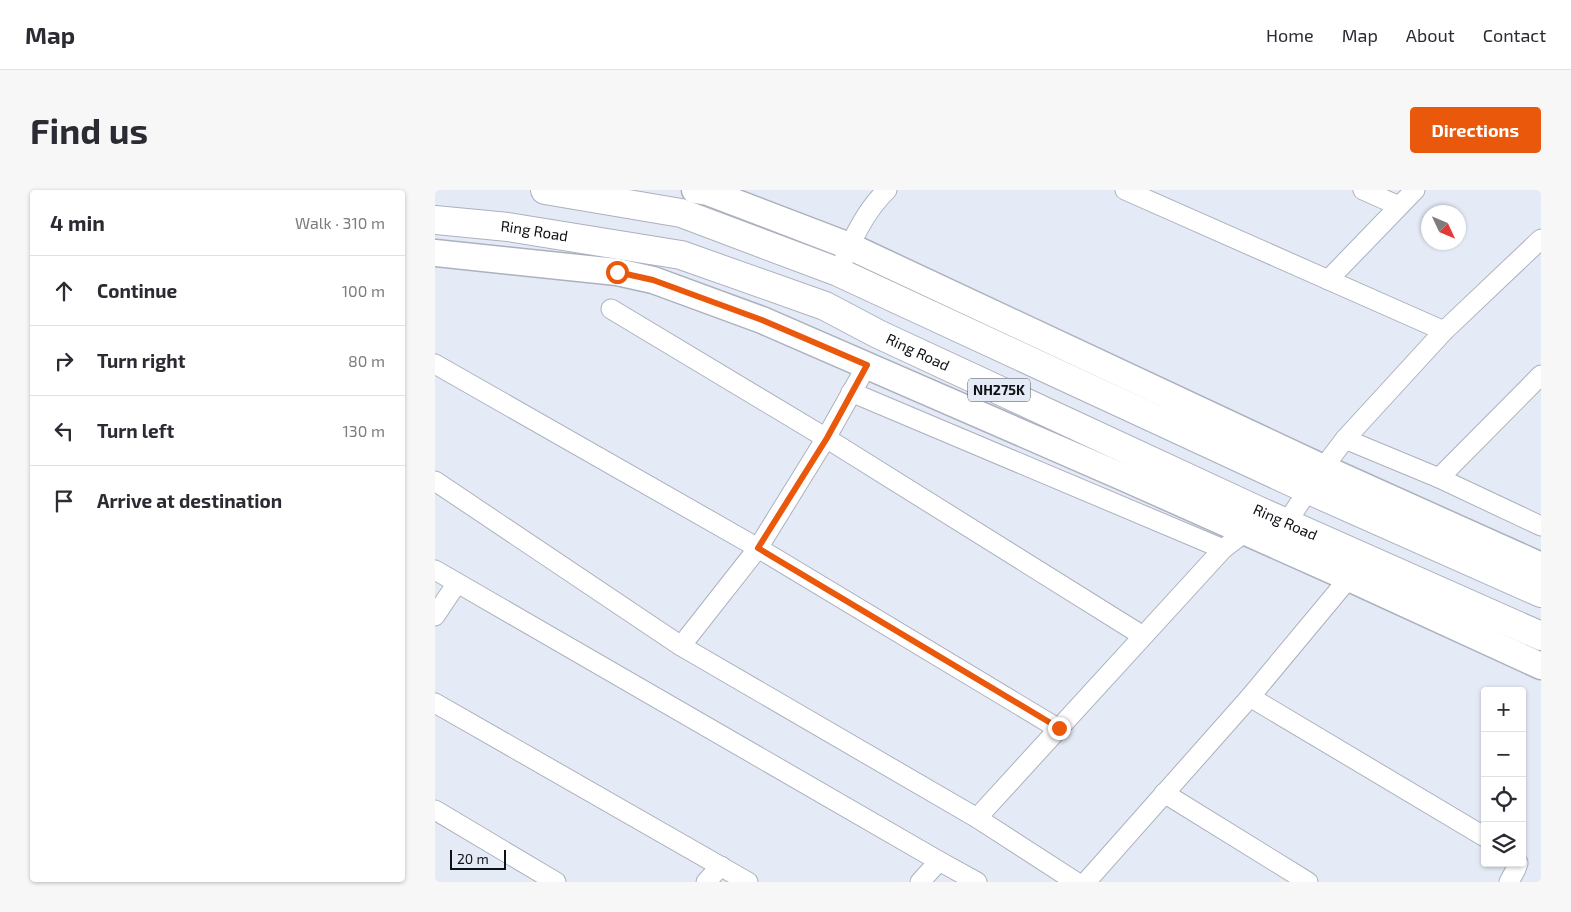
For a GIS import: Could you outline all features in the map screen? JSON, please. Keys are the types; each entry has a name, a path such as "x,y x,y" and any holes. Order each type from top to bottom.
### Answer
{"highway":[{"name":"NH275K","path":"545,190 681,213 838,272 1316,479 1541,593"},
{"name":"Ring Road","path":"435,220 508,226 681,255 825,306 1251,521 1287,522 1541,636"}],"street":[{"path":"695,190 708,192 849,246 1316,479 1541,566"},
{"path":"1125,190 1444,331"},
{"path":"1363,190 1399,206"},
{"path":"1327,280 1415,190"},
{"path":"838,272 849,246 877,194"},
{"path":"1287,522 1345,439 1444,331 1541,239"},
{"path":"435,252 617,272 653,280 762,320 867,365 1251,521 1349,578 1541,666"},
{"path":"611,309 827,438 1143,636"},
{"path":"435,364 758,548 1059,728"},
{"path":"681,646 758,548 827,438 867,365"},
{"path":"1439,478 1541,375"},
{"path":"851,392 1223,549"},
{"path":"1345,439 1439,478 1541,526"},
{"path":"435,481 681,646 977,818 1076,882"},
{"path":"977,818 1223,549 1251,521"},
{"path":"435,570 977,882"},
{"path":"1086,882 1250,697 1349,578"},
{"path":"435,616 457,583"},
{"path":"1250,697 1481,835"},
{"path":"435,703 749,882"},
{"path":"1164,794 1308,882"},
{"path":"435,810 556,882"},
{"path":"920,882 939,861"},
{"path":"705,882 721,866"},
{"path":"1509,882 1517,867"}],"route":[{"path":"617,272 653,280 762,320 867,365 827,438 758,548 1059,728"}]}
